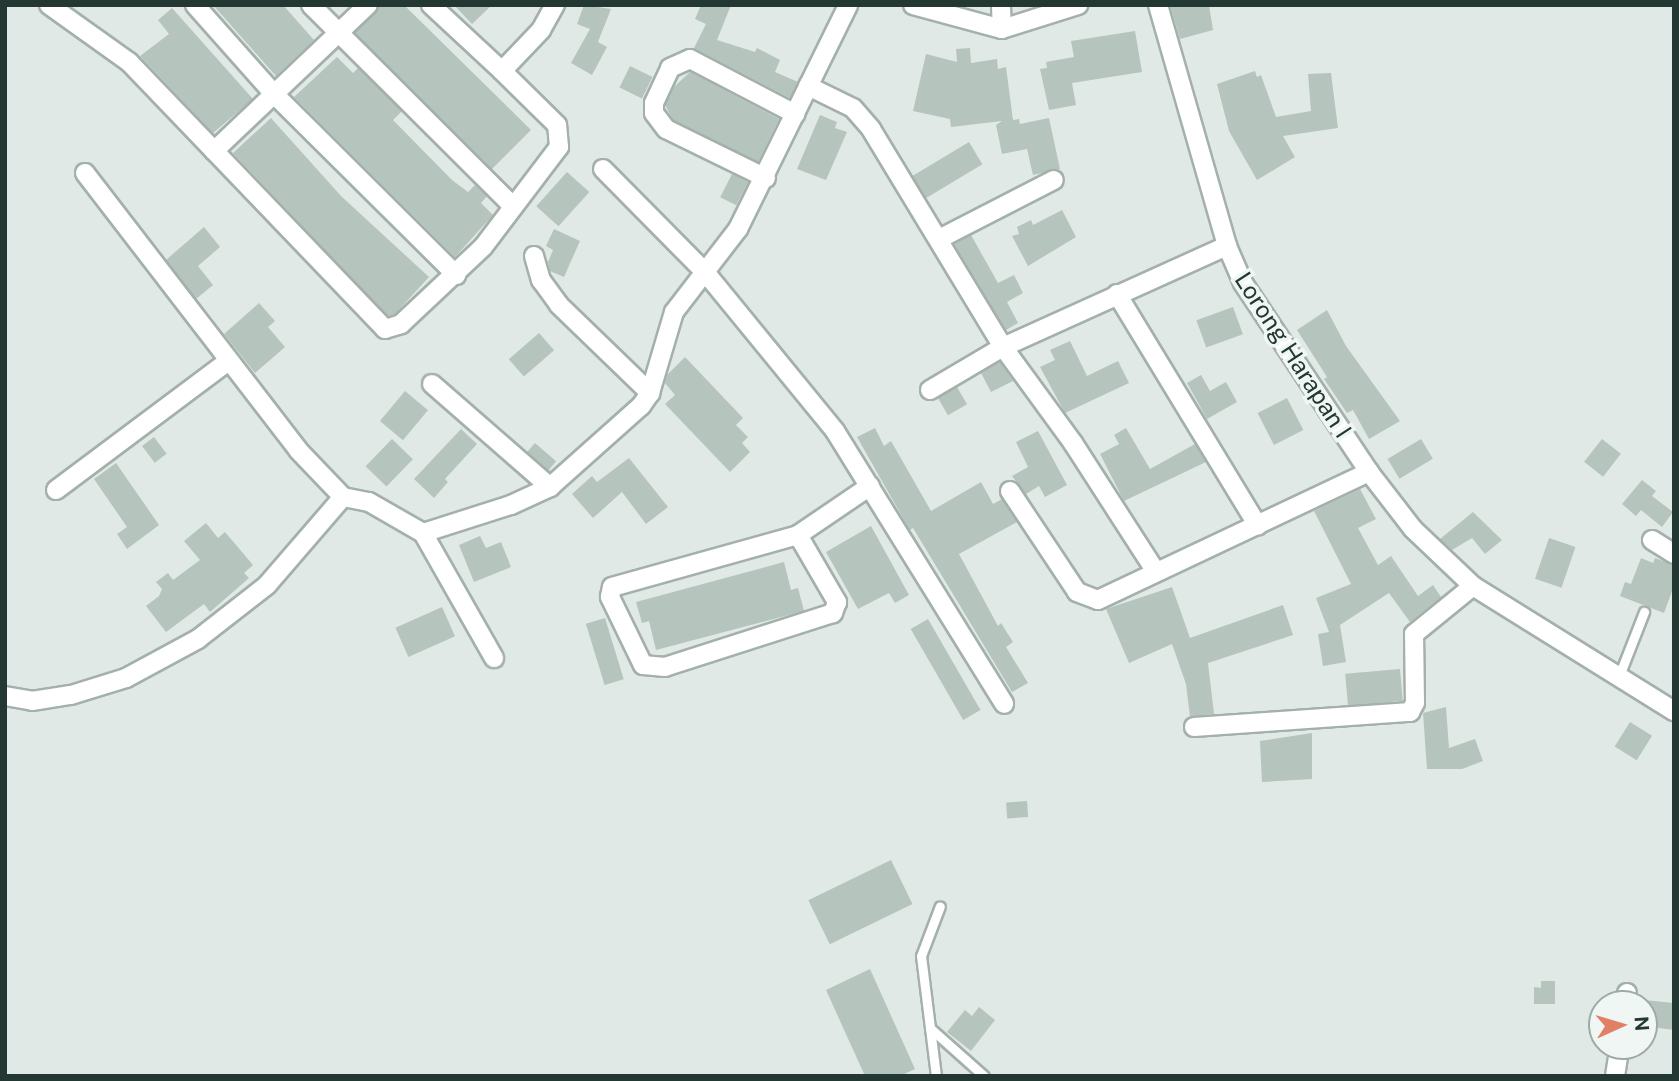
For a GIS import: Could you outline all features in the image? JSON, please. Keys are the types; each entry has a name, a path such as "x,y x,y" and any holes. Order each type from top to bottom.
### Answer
{"street":[{"path":"49,5 130,62 385,329 401,324 456,275 559,147 562,137 557,125 431,5"},
{"path":"195,5 274,94 456,275"},
{"path":"311,5 513,206"},
{"path":"214,151 368,5"},
{"path":"502,71 541,30 555,5"},
{"path":"423,533 511,505 550,487 641,406 650,393 674,312 738,229 766,178 848,5"},
{"path":"913,5 1002,29 1078,5"},
{"path":"1001,5 1002,29"},
{"name":"Lorong Harapan I","path":"1158,5 1227,246 1243,283 1369,472 1413,529 1473,586 1674,711"},
{"path":"766,178 666,129 654,113 654,103 670,68 690,59 795,114"},
{"path":"808,86 862,117 1003,347 1073,443 1156,572"},
{"path":"603,169 705,272 835,431 1004,704"},
{"path":"85,173 227,362 298,450 343,497 369,502 423,533 494,658"},
{"path":"939,239 1054,180"},
{"path":"930,390 1003,347 1227,246"},
{"path":"534,256 541,280 559,305 650,393"},
{"path":"1117,294 1258,526"},
{"path":"55,490 227,362"},
{"path":"432,384 550,487"},
{"path":"1010,491 1077,592 1087,598 1106,598 1369,472"},
{"path":"798,536 837,601 833,613 664,667 643,665 610,597 612,587 798,536 870,486"},
{"path":"5,696 32,701 71,695 126,678 198,639 267,585 343,497"},
{"path":"1651,540 1674,554"},
{"path":"1194,727 1410,712 1415,704 1414,634 1473,586"}],"lane":[{"path":"1619,676 1644,612"},
{"path":"936,1076 921,956 940,906"},
{"path":"930,1028 984,1076"}],"building":[{"path":"213,5 283,5 314,40 276,76"},
{"path":"379,5 404,5 531,130 492,169 355,33"},
{"path":"454,5 492,5 472,24"},
{"path":"584,5 611,9 598,42 607,47 592,75 571,63 590,29 577,24"},
{"path":"701,5 731,5 717,40 755,52 757,48 780,60 775,72 798,82 790,98 694,48 706,24 695,19"},
{"path":"1170,5 1209,5 1213,30 1180,39"},
{"path":"172,8 253,99 213,133 140,56 169,34 158,20"},
{"path":"1135,31 1142,72 1072,83 1076,105 1049,110 1040,69 1047,68 1046,62 1074,57 1071,41"},
{"path":"970,48 971,63 997,59 998,69 1006,67 1013,120 1019,119 1020,124 1049,118 1060,169 1033,175 1027,149 1002,154 996,125 1002,121 951,127 950,119 913,111 926,54 957,62 956,49"},
{"path":"337,57 353,73 358,68 402,111 393,120 452,180 468,192 475,185 487,196 481,203 493,215 455,257 294,97"},
{"path":"630,66 652,77 642,99 619,88"},
{"path":"1255,71 1257,77 1261,75 1276,117 1311,111 1308,74 1331,73 1338,128 1283,136 1295,157 1257,180 1229,131 1217,84"},
{"path":"690,72 779,119 758,162 673,120 665,105 674,87"},
{"path":"820,115 837,122 835,128 847,132 826,180 797,169"},
{"path":"271,118 341,196 429,277 395,314 388,316 233,153"},
{"path":"969,142 982,164 926,198 912,176"},
{"path":"567,172 589,192 559,226 536,206"},
{"path":"732,174 748,182 736,205 720,197"},
{"path":"1062,210 1076,237 1028,266 1012,236 1019,234 1017,227 1031,220 1033,225"},
{"path":"204,227 220,247 198,266 213,285 196,299 166,260"},
{"path":"554,229 580,241 564,277 550,271 548,262 553,250 546,246"},
{"path":"971,235 998,283 1014,275 1023,293 1007,302 1018,323 1006,330 954,244"},
{"path":"259,303 275,321 268,327 285,347 255,373 224,334"},
{"path":"1233,307 1243,334 1206,348 1196,320"},
{"path":"1327,310 1346,346 1400,421 1369,439 1353,410 1347,413 1324,379 1327,377 1297,330"},
{"path":"539,333 554,350 524,377 509,359"},
{"path":"1070,341 1087,376 1118,361 1129,383 1065,413 1040,367 1055,360 1050,350"},
{"path":"685,357 743,418 736,425 748,437 742,443 750,452 730,472 665,404 675,395 665,383 667,375"},
{"path":"1000,362 1013,381 991,392 981,373"},
{"path":"1201,375 1210,391 1226,382 1237,402 1207,419 1187,383"},
{"path":"957,387 967,404 948,415 938,398"},
{"path":"405,391 428,410 403,440 380,421"},
{"path":"1287,398 1303,430 1274,445 1258,413"},
{"path":"875,428 884,446 891,441 931,511 981,482 993,504 1002,499 1017,522 959,554 998,626 1001,623 1013,642 1006,647 1028,683 1012,692 913,528 910,530 857,437"},
{"path":"1126,428 1150,469 1195,444 1206,462 1124,501 1100,454 1119,444 1114,435"},
{"path":"461,429 477,444 445,479 448,482 434,498 414,479"},
{"path":"1038,431 1067,485 1045,497 1039,486 1026,494 1012,476 1028,467 1016,442"},
{"path":"154,437 167,454 155,463 142,446"},
{"path":"392,439 413,459 386,486 366,466"},
{"path":"1421,439 1433,459 1399,479 1388,459"},
{"path":"1602,439 1621,454 1603,477 1584,462"},
{"path":"535,443 556,461 548,470 527,452"},
{"path":"629,458 668,507 646,524 622,492 593,518 572,494 592,476 597,482"},
{"path":"116,463 159,525 127,549 117,534 127,527 94,479"},
{"path":"1642,480 1656,491 1652,496 1673,512 1662,527 1641,510 1636,516 1622,504"},
{"path":"1360,489 1376,519 1358,528 1378,565 1391,556 1418,596 1433,585 1441,597 1410,622 1389,593 1340,625 1346,662 1323,666 1318,634 1329,632 1316,598 1351,584 1314,511"},
{"path":"1473,512 1502,540 1485,554 1472,538 1452,550 1440,539"},
{"path":"206,523 218,538 225,532 253,565 244,573 249,578 210,612 204,604 166,632 146,606 159,596 162,589 156,582 168,573 173,580 200,560 184,541"},
{"path":"871,526 909,595 895,603 889,593 858,609 826,552"},
{"path":"480,536 486,548 501,542 511,567 474,582 459,545"},
{"path":"1549,538 1575,547 1561,588 1535,579"},
{"path":"1641,558 1653,563 1655,558 1674,565 1674,586 1664,613 1620,596 1625,582 1631,584"},
{"path":"784,562 791,590 798,588 804,611 656,650 649,621 642,623 636,602"},
{"path":"1172,587 1190,638 1283,605 1293,635 1208,663 1214,714 1190,717 1186,684 1172,644 1129,663 1106,609"},
{"path":"442,607 455,636 408,657 395,628"},
{"path":"605,618 624,679 605,685 586,624"},
{"path":"928,619 980,710 963,720 911,629"},
{"path":"1400,669 1403,701 1348,706 1345,674"},
{"path":"1446,707 1449,748 1475,739 1483,761 1462,769 1427,769 1423,713"},
{"path":"1630,722 1652,736 1637,760 1615,747"},
{"path":"1312,733 1312,779 1262,782 1260,741"},
{"path":"1027,801 1028,817 1007,818 1006,802"},
{"path":"891,860 912,904 830,944 808,900"},
{"path":"870,969 915,1069 900,1076 865,1076 826,990"},
{"path":"1541,981 1555,981 1555,1004 1534,1004 1534,987 1541,988"},
{"path":"1658,1001 1674,1003 1674,1030 1658,1028"},
{"path":"979,1007 995,1020 971,1051 947,1032 965,1010 972,1016"}]}
